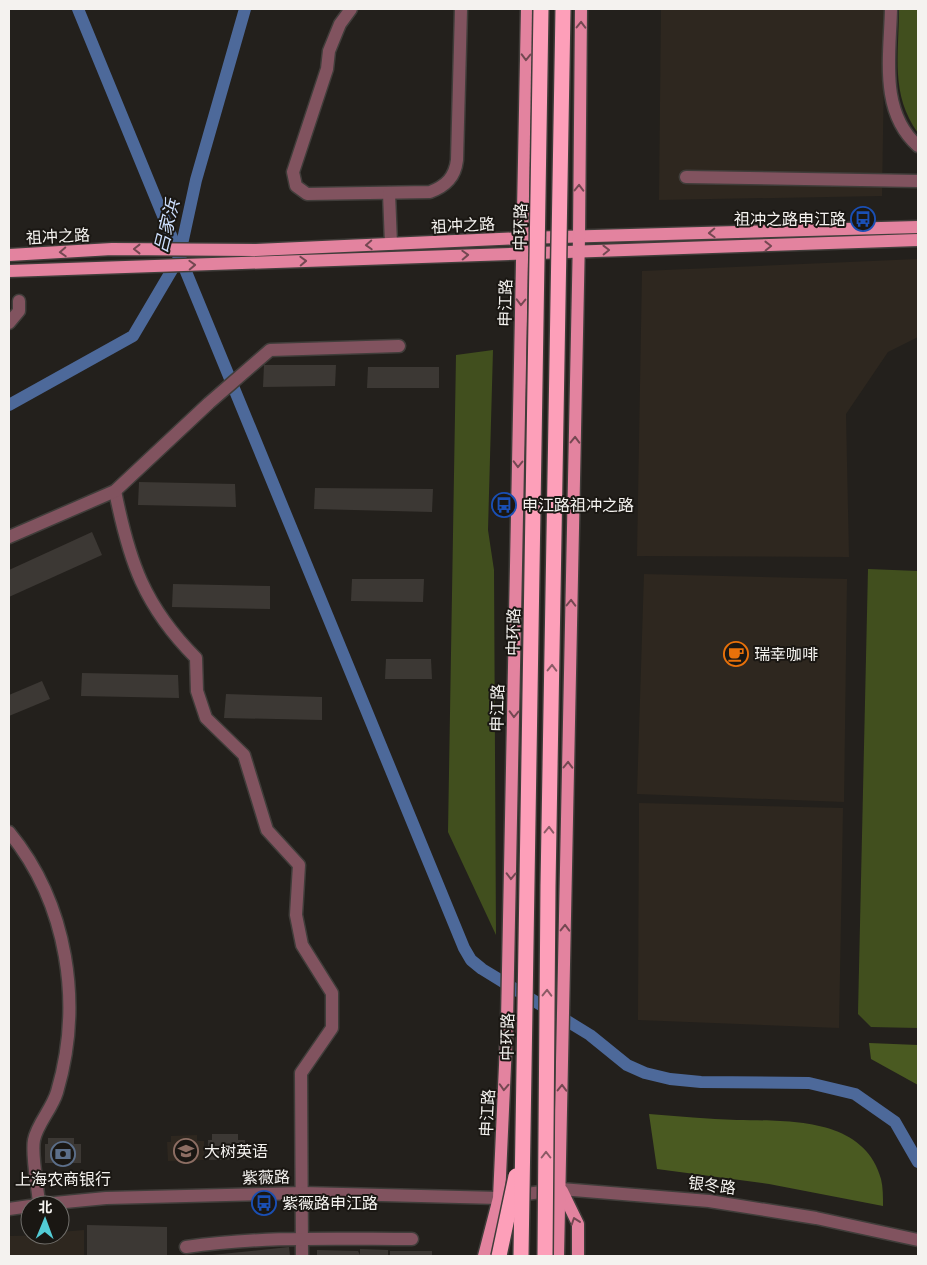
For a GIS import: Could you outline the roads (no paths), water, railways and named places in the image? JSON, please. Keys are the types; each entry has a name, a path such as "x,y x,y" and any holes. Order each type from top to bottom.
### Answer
{"highway":[{"name":"中环路","path":"521,1256 540,9"},
{"path":"545,1256 548,876 563,9"},
{"path":"498,1256 522,1145"}],"main road":[{"name":"申江路","path":"484,1256 499,1198 510,944 527,9"},
{"path":"558,1256 561,1189 563,994 579,237 581,9"},
{"name":"祖冲之路","path":"9,271 108,268 391,244 523,238 918,227"},
{"name":"祖冲之路","path":"9,255 112,249 255,256 522,253 918,240"},
{"path":"561,1189 578,1224 578,1256"},
{"path":"499,1198 504,1256"}],"street":[{"path":"351,9 340,24 328,51 327,69 293,172 296,186 307,194 430,192 442,187 449,181 456,168 461,9"},
{"path":"890,9 890,101 904,130 918,146"},
{"path":"686,177 918,181"},
{"path":"389,193 391,244"},
{"path":"9,323 19,311 19,301"},
{"path":"9,537 115,491 209,403 270,350 399,346"},
{"path":"115,491 125,541 146,595 174,636 196,658 197,691 206,718 244,755 267,830 299,866 296,915 302,945 332,993 332,1028 301,1073 302,1256"},
{"path":"9,832 27,854 55,913 69,975 69,1038 57,1094 34,1140 34,1195"},
{"name":"银冬路","path":"499,1198 561,1189 710,1201 816,1218 918,1240"},
{"name":"紫薇路","path":"70,1202 106,1198 303,1193 499,1198"},
{"path":"186,1247 216,1242 302,1239 412,1239"}],"waterway":[{"path":"78,9 464,948 471,960 482,969 590,1035 627,1065 645,1073 670,1079 701,1082 809,1083 855,1094 895,1122 918,1162"},
{"name":"吕家浜","path":"9,405 133,336 179,258 196,180 245,9"}],"place":[{"name":"祖冲之路申江路","path":"863,219"},
{"name":"申江路祖冲之路","path":"504,505"},
{"name":"瑞幸咖啡","path":"736,654"},
{"name":"大树英语","path":"186,1151"},
{"name":"上海农商银行","path":"63,1154"},
{"name":"紫薇路申江路","path":"264,1203"}]}
